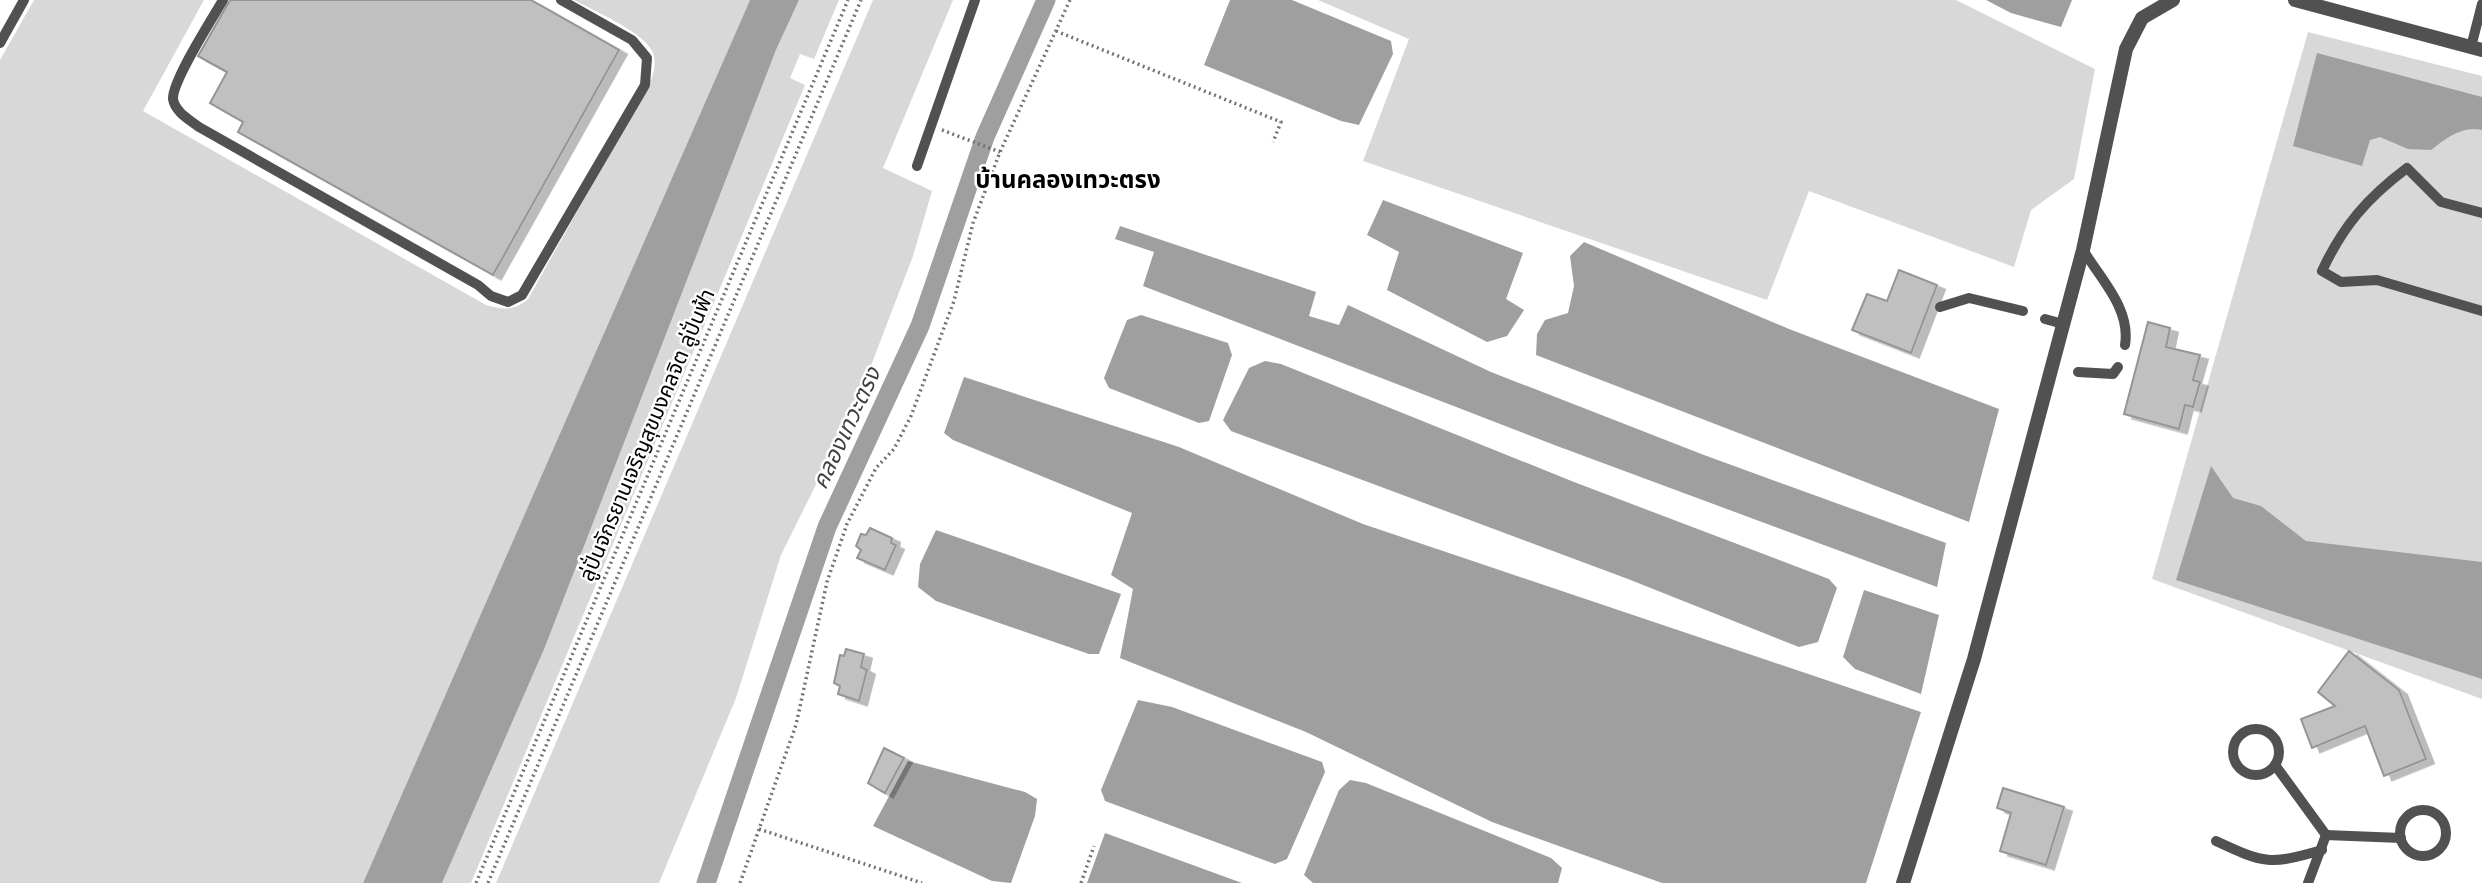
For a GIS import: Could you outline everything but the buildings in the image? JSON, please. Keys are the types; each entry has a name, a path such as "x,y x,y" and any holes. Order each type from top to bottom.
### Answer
{"street":[{"path":"1903,883 1974,659 2083,250 2126,49 2142,18 2173,0"},
{"path":"2295,0 2476,48"}],"lane":[{"path":"0,44 24,0"},
{"path":"223,0 176,84 173,100 179,112 199,127 478,285 491,296 508,302 522,295 645,85 647,58 632,40 561,0"},
{"path":"917,166 975,0"},
{"path":"2476,48 2482,4"},
{"path":"2482,213 2441,202 2407,168 2372,194 2336,240 2322,271 2341,282 2377,280 2482,312"},
{"path":"2083,250 2123,313 2127,330 2125,345"},
{"path":"1940,307 1969,298 2023,311"},
{"path":"2045,319 2063,324"},
{"path":"2078,372 2106,376 2113,374 2118,367"},
{"path":"2254,729 2274,737 2279,751 2275,765 2255,774 2241,769 2233,748 2240,735 2254,729"},
{"path":"2275,765 2326,835"},
{"path":"2420,810 2435,813 2445,824 2445,839 2430,855 2409,850 2401,838 2403,823 2420,810"},
{"path":"2326,835 2401,838"},
{"path":"2308,883 2326,835"},
{"path":"2216,841 2258,861 2274,862 2322,850"}],"path":[{"name":"ลู่ปั่นจักรยานเจริญสุขมงคลจิต ลู่ปั่นฟ้า","path":"476,883 848,0"},
{"path":"488,883 861,0"},
{"path":"740,883 796,726 827,582 847,524 876,468 894,449 911,416 954,301 973,223 1000,152 1070,0"},
{"path":"1056,31 1281,122 1273,142"},
{"path":"951,133 1000,152"},
{"path":"759,829 922,883"},
{"path":"1081,883 1094,846"}],"shaded area":[{"path":"34,0 204,0 143,111 486,305 504,308 518,306 528,299 653,75 654,58 647,44 628,29 574,0 750,0 363,883 0,883 0,60"},
{"path":"750,0 799,0 776,50 545,647 442,883 363,883"},
{"path":"799,0 839,0 814,59 800,54 790,78 805,85 471,883 442,883 545,647 776,50"},
{"path":"873,0 953,0 883,168 932,191 913,256 857,402 781,555 736,698 659,883 496,883"},
{"path":"1230,0 1292,0 1391,41 1393,54 1359,125 1341,121 1204,65"},
{"path":"1318,0 1956,0 2095,69 2074,179 2031,210 2014,267 1809,191 1767,300 1363,161 1409,39"},
{"path":"1986,0 2072,0 2061,27 2011,13"},
{"path":"2308,32 2482,76 2482,699 2152,579"},
{"path":"2317,53 2482,97 2482,130 2461,131 2431,150 2408,149 2380,137 2370,140 2362,166 2293,146"},
{"path":"1383,200 1523,253 1506,299 1524,310 1507,336 1487,342 1387,290 1399,252 1367,235"},
{"path":"1120,226 1316,292 1309,316 1339,325 1348,305 1491,372 1704,455 1946,543 1937,587 1557,446 1143,286 1154,252 1115,239"},
{"path":"1584,242 1789,329 1999,409 1969,522 1536,355 1537,334 1545,320 1568,313 1574,286 1570,256"},
{"path":"1141,315 1228,343 1232,355 1209,421 1199,423 1109,388 1104,378 1127,320"},
{"path":"1265,361 1281,364 1574,482 1829,579 1837,588 1818,642 1799,647 1628,579 1231,431 1223,420 1249,368"},
{"path":"964,377 1179,447 1363,524 1921,712 1866,883 1662,883 1492,822 1306,732 1120,658 1133,589 1111,575 1132,513 953,440 944,433"},
{"path":"2211,466 2233,498 2261,506 2306,541 2482,562 2482,679 2176,580"},
{"path":"936,530 1121,594 1099,654 1089,654 936,601 918,587 920,564"},
{"path":"1864,590 1939,615 1921,694 1855,669 1843,657"},
{"path":"1138,700 1172,707 1322,762 1325,772 1287,859 1275,864 1105,801 1101,790"},
{"path":"908,761 1025,792 1037,799 1035,816 1011,883 992,881 873,826"},
{"path":"1350,780 1366,783 1551,858 1562,868 1558,883 1313,883 1304,875 1339,790"},
{"path":"1105,833 1242,883 1087,883"}],"waterway":[{"name":"คลองเทวะตรง","path":"706,883 827,527 920,326 985,137 1046,0"}],"district":[{"name":"บ้านคลองเทวะตรง","path":"1068,180"}]}
